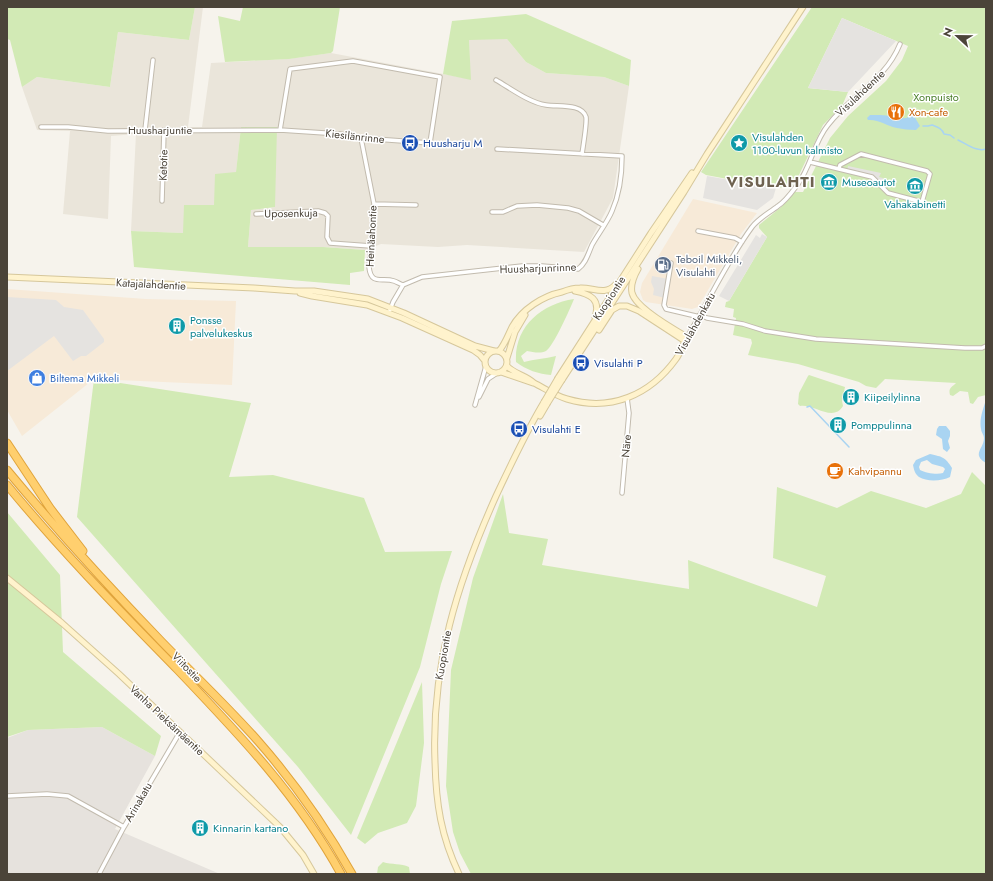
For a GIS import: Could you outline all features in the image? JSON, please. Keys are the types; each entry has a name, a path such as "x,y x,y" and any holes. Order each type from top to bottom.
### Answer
{"highway":[{"path":"7,443 50,508 111,588"},
{"name":"Viitostie","path":"7,470 60,533 258,741 310,807 352,874"},
{"name":"Viitostie","path":"7,486 104,594 230,724 296,802 341,874"}],"street":[{"name":"Kuopiontie","path":"459,874 450,854 440,822 434,739 437,690 445,640 466,567 485,521 520,447 560,379 804,7"},
{"name":"Visulahdentie","path":"810,162 819,140 827,126 844,108 880,76 895,56 900,44"},
{"path":"145,130 153,60"},
{"name":"Kiesilänrinne","path":"353,61 440,77 430,143 361,138 340,134 280,130 290,69 353,61"},
{"path":"496,80 544,105 576,108 582,111 586,118 582,154"},
{"name":"Huusharjuntie","path":"41,127 68,126 108,131 280,130"},
{"name":"Ketotie","path":"162,201 164,130"},
{"name":"Heinäahontie","path":"361,138 374,204 369,267 370,274 374,279 379,281 393,280 403,286"},
{"name":"Huusharjunrinne","path":"403,286 422,277 522,266 578,269 584,264 603,225 612,212 619,194 622,175 622,156 497,148"},
{"name":"Kuopiontie","path":"582,345 626,272 679,190 707,154"},
{"path":"810,162 838,169 872,177 888,193 922,202 930,174 927,170 862,154 840,165 838,169"},
{"name":"Visulahdenkatu","path":"499,372 534,383 565,398 579,402 615,402 641,392 664,374 676,358 742,242 754,226 790,194 810,162"},
{"path":"374,204 416,206"},
{"path":"492,212 503,212 518,206 537,205 568,208 579,211 603,225"},
{"name":"Uposenkuja","path":"256,214 318,211 325,213 328,216 327,237 330,243 371,246"},
{"path":"698,231 735,238 742,242"},
{"path":"652,240 633,280 632,293 635,300 642,307 686,339"},
{"path":"671,264 664,305 666,309 816,340 965,348 982,348 986,346"},
{"path":"531,307 515,332 506,366 488,379 475,405 487,356 496,351 505,343 518,318 531,307 548,296 561,292 579,288 602,291 609,290 614,287 626,272"},
{"name":"Katajalahdentie","path":"7,277 314,291 368,299 473,350 480,355 486,364"},
{"path":"390,310 398,292 403,286"},
{"path":"572,290 591,296 597,306 595,316 582,345"},
{"path":"582,345 600,329 612,310 623,306 634,308 686,339"},
{"name":"Katajalahdentie","path":"390,310 475,346 496,351"},
{"path":"496,351 502,352 507,358"},
{"path":"486,364 492,372 499,372"},
{"name":"Visulahdenkatu","path":"506,366 510,370 530,379 534,383"},
{"name":"Näre","path":"622,493 629,414 627,398"},
{"name":"Vanha Pieksämäentie","path":"7,578 62,623 281,828 303,855 314,874"},
{"name":"Arinakatu","path":"99,874 124,827 180,732"},
{"path":"7,796 47,794 68,796 124,827"}],"shaded area":[{"path":"195,7 203,7 188,127 202,127 211,63 287,59 331,53 470,79 469,39 507,39 526,62 546,73 604,77 629,86 613,198 584,252 467,245 438,247 381,244 365,250 323,247 248,247 251,210 275,207 241,127 236,173 214,205 183,233 131,231 136,134 111,136 108,219 63,214 70,131 37,130 22,87 37,77 110,87 118,32 189,40"},
{"path":"842,18 896,41 848,92 808,88"},
{"path":"848,166 881,173 879,177 883,178 881,186 872,177 847,171"},
{"path":"707,176 776,188 773,198 757,210 703,198"},
{"path":"693,199 757,213 741,234 698,307 692,309 646,302 643,300 640,292 642,283"},
{"path":"762,234 767,237 729,301 719,296 756,235 760,238"},
{"path":"652,276 668,279 665,298 653,295 654,289 651,282"},
{"path":"7,289 146,299 236,301 232,385 94,379 22,436 7,410"},
{"path":"7,297 56,300 64,307 83,310 104,339 104,342 86,356 81,356 73,361 54,336 7,371"},
{"path":"102,727 155,756 115,829 220,874 7,874 7,738 28,730"}],"green space":[{"path":"7,7 195,7 189,40 118,32 110,87 37,77 22,87 10,40 7,39"},
{"path":"243,7 340,7 333,51 331,53 289,59 225,62 218,16 240,21"},
{"name":"VISULAHTI","path":"812,7 986,7 986,395 978,397 973,404 970,403 968,392 960,391 953,396 950,395 950,389 956,383 885,379 876,388 866,386 859,382 798,364 748,355 752,343 751,339 733,335 736,318 733,317 734,309 725,307 726,302 729,301 767,237 759,228 759,225 780,208 795,192 803,192 830,138 848,116 886,81 902,60 908,46 842,18 808,88 848,92 842,106 823,125 799,175 792,186 776,188 706,175 701,172"},
{"path":"526,14 631,60 629,86 604,77 546,73 526,62 507,39 469,40 471,80 443,74 452,21"},
{"path":"241,127 277,127 275,207 251,210 248,247 323,247 365,250 364,271 350,273 350,285 134,267 131,231 183,233 184,205 214,205 215,174 236,172"},
{"path":"574,299 553,343 549,348 546,351 541,352 527,351 521,356 524,362 556,356 551,375 533,371 516,362 520,338 532,319 551,306"},
{"path":"809,375 845,387 842,401 843,406 839,411 828,413 811,407 800,406 798,404 799,393"},
{"path":"94,379 251,403 229,477 273,475 364,498 385,552 452,551 441,584 420,667 351,835 298,767 77,517"},
{"path":"972,472 986,486 986,874 471,874 460,853 453,832 446,786 451,670 473,578 503,494 509,533 548,539 542,565 689,589 688,560 817,607 826,576 773,558 777,487 837,508 871,491 926,508 961,494"},
{"path":"7,512 60,575 63,652 161,736 155,756 102,727 28,730 7,737"},
{"path":"422,682 424,743 416,806 407,823 378,833 365,844 357,838"},
{"path":"383,862 409,867 410,874 377,874 378,867"}],"water":[{"path":"909,114 914,116 920,126 916,130 897,128 868,120 867,118 870,115 880,115 907,118"},
{"path":"986,400 986,463 979,457 979,451 984,438 981,430 981,422"},
{"path":"939,426 946,426 950,431 948,441 950,448 947,452 943,449 942,439 936,435"},
{"path":"930,454 943,458 952,468 950,477 934,480 922,479 915,472 913,465 916,460","holes":["927,460 932,464 943,467 945,469 943,473 938,474 920,470 919,467 921,462"]}],"waterway":[{"path":"923,126 936,126 941,129 944,134 950,135 954,138"},
{"path":"958,140 975,149 986,149"},
{"path":"807,407 810,406 849,447"}],"place":[{"name":"Xon-cafe","path":"896,112"},
{"name":"Huusharju M","path":"410,143"},
{"name":"Visulahden 1100-luvun kalmisto","path":"739,143"},
{"name":"Museoautot","path":"829,182"},
{"name":"Vahakabinetti","path":"915,186"},
{"name":"Teboil Mikkeli, Visulahti","path":"663,265"},
{"name":"Ponsse palvelukeskus","path":"177,326"},
{"name":"Visulahti P","path":"581,363"},
{"name":"Biltema Mikkeli","path":"37,378"},
{"name":"Kiipeilylinna","path":"851,397"},
{"name":"Pomppulinna","path":"838,425"},
{"name":"Visulahti E","path":"519,429"},
{"name":"Kahvipannu","path":"835,471"},
{"name":"Kinnarin kartano","path":"200,828"}],"district":[{"name":"VISULAHTI","path":"771,182"}],"park label":[{"name":"Xonpuisto","path":"936,97"}]}
